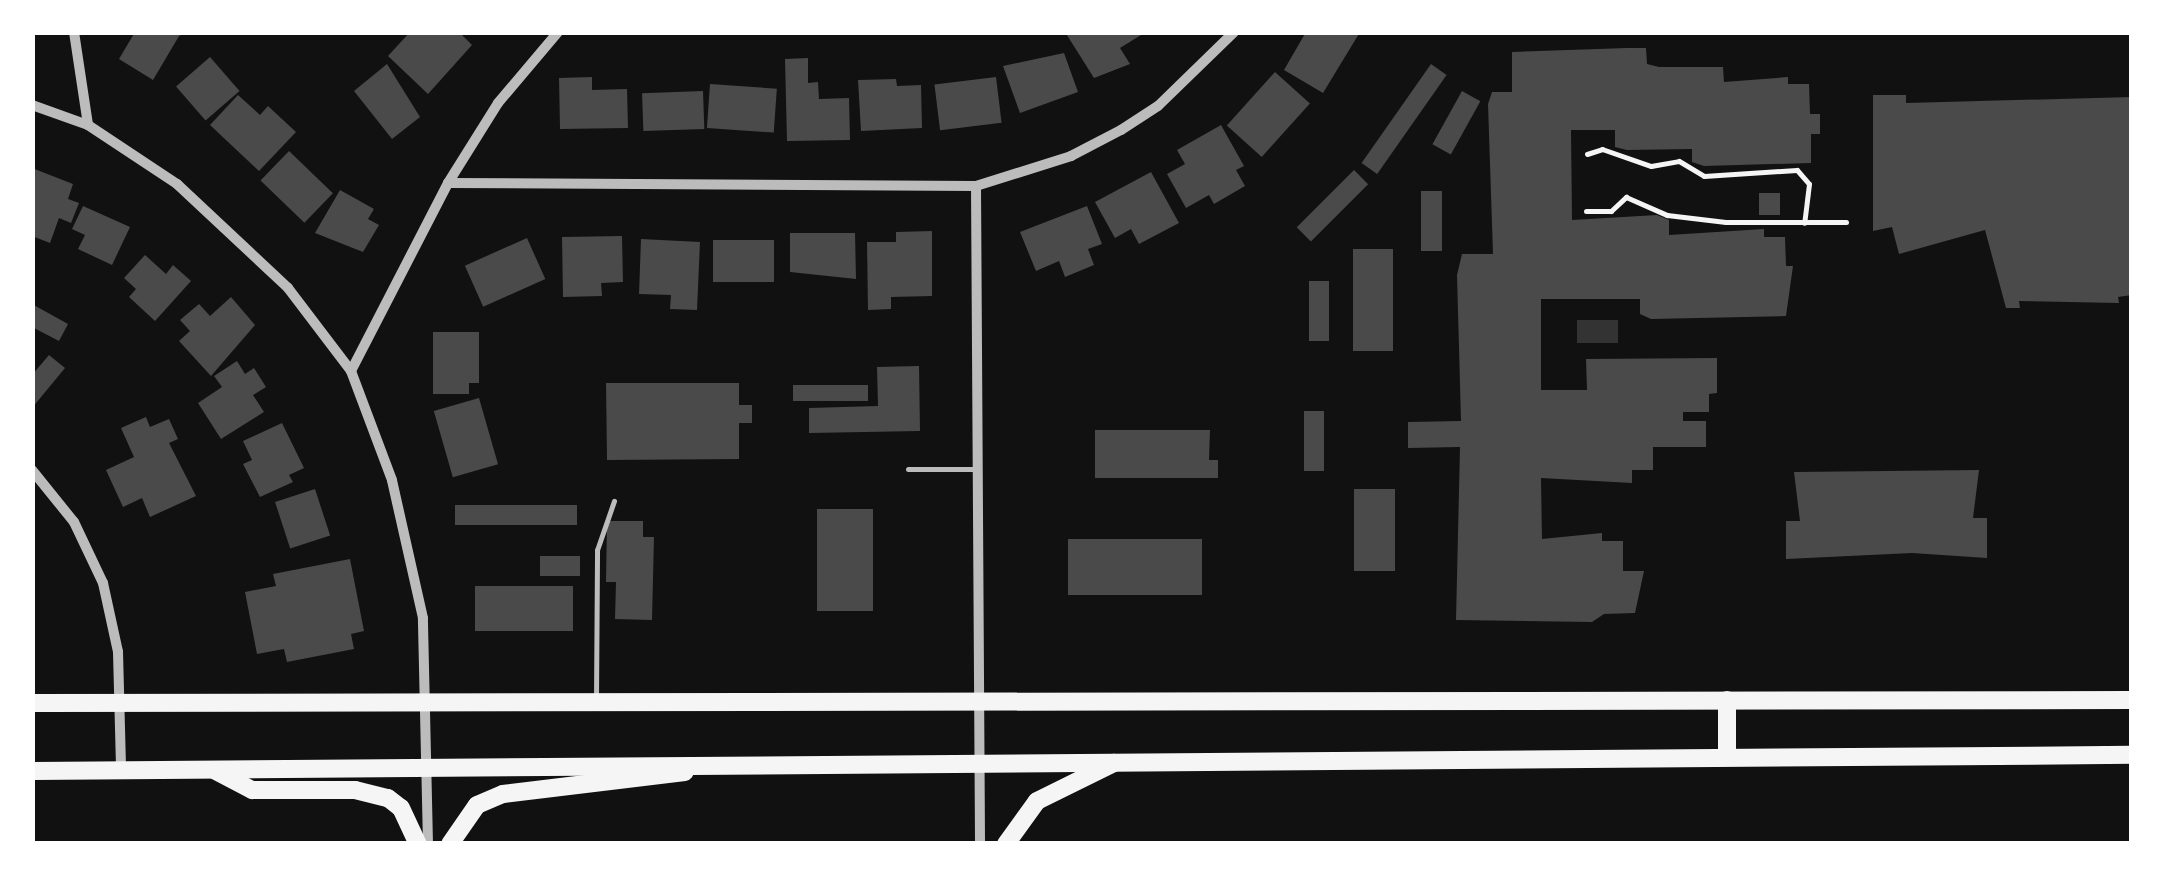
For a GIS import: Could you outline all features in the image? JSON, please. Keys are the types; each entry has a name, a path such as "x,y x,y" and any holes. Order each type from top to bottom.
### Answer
{"main road":[{"path":"1728,700 1728,757"},
{"path":"32,703 2132,700"},
{"path":"32,771 428,764 2132,755"},
{"path":"1006,844 1037,802 1119,760"},
{"path":"450,844 476,805 502,794 765,762"},
{"path":"212,768 252,790 355,790 388,798 401,808 418,844"}],"street":[{"path":"74,32 88,124"},
{"path":"350,372 448,183 498,103 558,32"},
{"path":"448,183 976,186 1071,156 1121,130 1158,106 1234,32"},
{"path":"32,105 88,124 177,184 288,288 350,372 413,554 427,704 428,844"},
{"path":"976,186 980,844"},
{"path":"32,470 74,522 104,583 118,652 121,770"}],"lane":[{"path":"908,468 978,469"},
{"path":"596,704 597,550 614,501"}],"path":[{"path":"1587,154 1602,149 1650,166 1679,162 1704,176 1798,170 1809,184 1804,223"},
{"path":"1586,211 1612,211 1626,197 1667,215 1846,222"}],"shaded area":[{"path":"1577,320 1618,320 1618,343 1577,343"}],"building":[{"path":"135,32 188,32 179,36 153,80 119,59"},
{"path":"410,32 459,32 472,45 428,94 388,56"},
{"path":"1065,32 1141,35 1120,48 1130,64 1094,78"},
{"path":"1306,32 1360,32 1323,93 1284,70"},
{"path":"1646,48 1647,64 1723,67 1724,82 1788,77 1788,84 1809,84 1810,114 1820,114 1820,134 1811,134 1811,163 1704,166 1692,162 1692,149 1627,150 1615,147 1615,130 1571,130 1572,220 1657,215 1669,220 1669,235 1764,229 1764,237 1785,237 1786,266 1793,266 1786,316 1651,319 1640,314 1640,299 1541,299 1541,390 1587,390 1586,359 1717,358 1717,393 1709,394 1709,412 1683,412 1683,421 1706,421 1706,447 1653,447 1653,470 1632,470 1632,483 1541,478 1542,539 1602,533 1602,541 1623,541 1623,571 1644,571 1635,613 1604,614 1592,622 1456,620 1460,447 1408,448 1408,422 1461,421 1457,275 1462,254 1493,254 1488,104 1492,92 1512,92 1512,52"},
{"path":"1064,53 1078,92 1020,113 1003,66"},
{"path":"210,57 240,91 206,120 176,87"},
{"path":"808,58 808,83 818,82 819,99 849,98 850,140 787,141 785,59"},
{"path":"387,64 420,117 392,139 354,91"},
{"path":"1431,64 1447,75 1377,174 1362,163"},
{"path":"1275,72 1310,103 1262,157 1227,126"},
{"path":"592,77 592,90 627,89 628,128 560,129 559,78"},
{"path":"996,77 1002,123 940,130 934,85"},
{"path":"896,79 897,86 921,85 922,128 861,131 858,80"},
{"path":"710,84 777,89 774,133 707,128"},
{"path":"703,91 704,129 643,131 642,93"},
{"path":"1462,91 1480,101 1451,155 1432,144"},
{"path":"238,95 260,115 268,106 296,132 259,171 210,125"},
{"path":"1873,95 1906,95 1906,103 2132,97 2132,295 2118,297 2119,303 2019,301 2020,308 2006,308 1985,230 1899,254 1892,227 1873,231"},
{"path":"1221,125 1244,166 1236,170 1245,186 1214,204 1209,195 1186,208 1167,174 1185,164 1177,150"},
{"path":"289,151 333,193 304,223 261,180"},
{"path":"32,168 73,184 68,199 79,203 71,223 59,218 50,243 32,236"},
{"path":"1354,170 1368,184 1311,241 1297,227"},
{"path":"1151,172 1179,223 1139,244 1131,229 1115,238 1095,202"},
{"path":"340,190 374,209 368,219 379,225 363,252 315,233"},
{"path":"1421,191 1442,191 1442,251 1421,251"},
{"path":"1759,193 1780,193 1780,215 1759,215"},
{"path":"83,206 130,227 112,265 78,249 85,235 72,229"},
{"path":"1087,206 1102,244 1088,249 1094,265 1065,277 1059,261 1036,271 1020,232"},
{"path":"932,231 932,296 891,297 891,309 868,310 867,242 896,242 896,232"},
{"path":"790,233 855,233 856,279 790,272"},
{"path":"622,236 623,282 601,283 602,296 563,297 562,237"},
{"path":"527,238 545,279 483,307 465,266"},
{"path":"641,239 700,242 697,310 670,309 671,295 639,294"},
{"path":"713,240 774,240 774,282 713,282"},
{"path":"1353,249 1393,249 1393,351 1353,351"},
{"path":"145,255 166,274 173,265 191,281 155,321 129,297 136,289 124,278"},
{"path":"1309,281 1329,281 1329,341 1309,341"},
{"path":"231,297 255,325 211,376 179,341 190,331 180,320 199,304 210,316"},
{"path":"32,304 68,324 59,341 32,327"},
{"path":"433,332 479,332 479,383 469,383 469,394 433,394"},
{"path":"49,355 65,368 32,408 32,375"},
{"path":"237,361 245,374 254,368 266,387 253,395 264,412 221,439 198,403 222,387 214,376"},
{"path":"919,366 920,431 809,433 809,408 878,406 877,367"},
{"path":"606,383 739,383 739,405 752,405 752,423 739,423 739,459 607,460"},
{"path":"793,385 868,385 868,401 793,401"},
{"path":"479,398 498,464 453,477 434,411"},
{"path":"1304,411 1324,411 1324,471 1304,471"},
{"path":"146,417 150,427 169,419 178,439 169,443 196,496 150,517 142,498 123,507 106,470 134,457 121,428"},
{"path":"282,423 304,468 289,475 293,482 260,497 243,464 252,460 243,441"},
{"path":"1095,430 1210,430 1209,460 1218,460 1218,478 1095,478"},
{"path":"1979,470 1973,518 1987,518 1987,558 1912,553 1786,559 1786,521 1800,521 1794,472"},
{"path":"315,489 330,536 290,549 275,502"},
{"path":"1354,489 1395,489 1395,571 1354,571"},
{"path":"455,505 577,505 577,525 455,525"},
{"path":"817,509 873,509 873,611 817,611"},
{"path":"607,521 643,521 643,537 654,537 652,620 615,619 616,582 606,582"},
{"path":"1068,539 1202,539 1202,595 1068,595"},
{"path":"540,556 580,556 580,576 540,576"},
{"path":"350,559 364,631 351,634 354,649 287,662 284,649 257,654 245,592 276,586 273,574"},
{"path":"475,586 573,586 573,631 475,631"}]}
